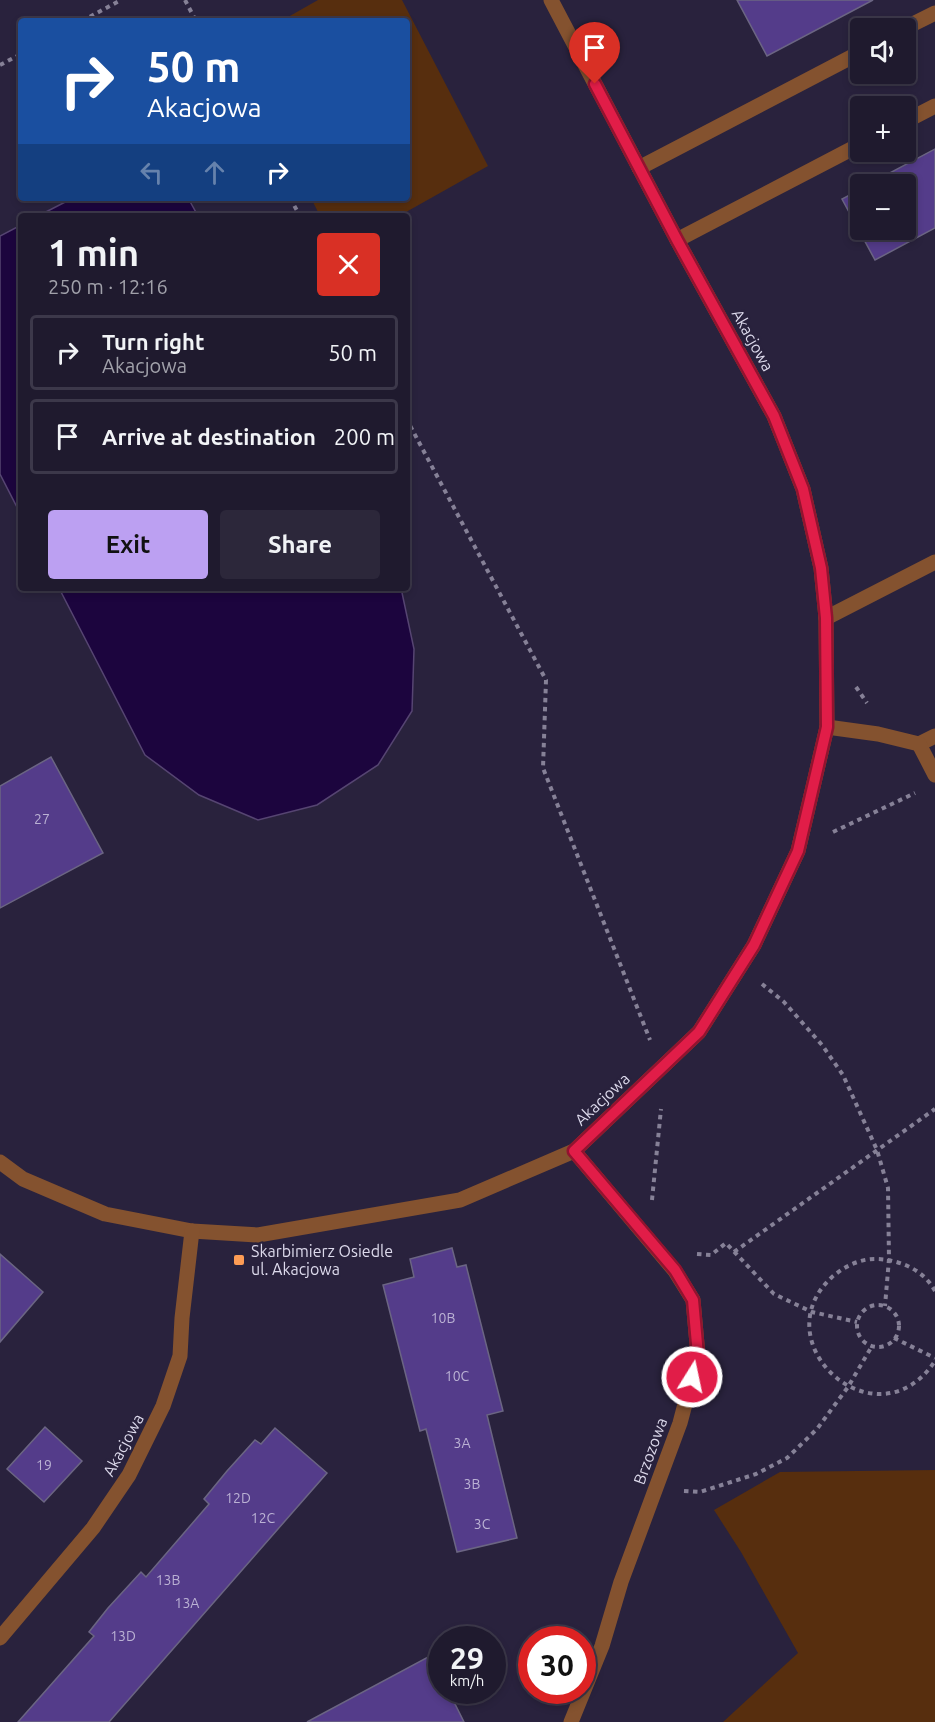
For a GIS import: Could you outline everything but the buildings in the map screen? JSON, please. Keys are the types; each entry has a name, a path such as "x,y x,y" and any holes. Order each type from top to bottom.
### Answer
{"street":[{"name":"Akacjowa","path":"0,1162 23,1179 105,1214 192,1231 258,1234 459,1200 574,1151 699,1032 754,945 798,851 827,727 826,618 821,568 803,489 774,416 677,240 551,0"},
{"path":"916,22 935,13"},
{"path":"639,168 850,58"},
{"path":"916,116 935,106"},
{"path":"677,240 850,150"},
{"path":"826,618 935,562"},
{"path":"827,727 878,734 919,744 935,736"},
{"path":"919,744 935,775"},
{"name":"Brzozowa","path":"571,1722 602,1646 621,1582 680,1423 698,1355 693,1300 675,1270 574,1151"},
{"name":"Akacjowa","path":"0,1638 93,1528 129,1475 163,1406 180,1356 192,1231"}],"path":[{"path":"88,18 122,0"},
{"path":"185,0 194,18"},
{"path":"0,65 18,56"},
{"path":"410,425 546,680 543,768 661,1069"},
{"path":"829,833 924,788"},
{"path":"755,978 784,1002 822,1045 843,1075 877,1150 888,1188 889,1259 885,1306"},
{"path":"651,1202 662,1101"},
{"path":"734,1252 935,1108"},
{"path":"695,1254 711,1255 726,1243 774,1294 812,1312 857,1322"},
{"path":"894,1338 935,1359 929,1370 916,1382 900,1390 882,1393 865,1392 848,1387 833,1377 822,1363 814,1347 810,1330 817,1296 840,1270 872,1258 889,1259 906,1264 921,1274 935,1291"},
{"path":"879,1304 896,1314 899,1324 894,1338 882,1346 872,1346 863,1341 858,1333 857,1322 861,1313 869,1306 879,1304"},
{"path":"657,1485 672,1491 700,1492 756,1474 787,1458 817,1429 848,1387 872,1346"}],"shaded area":[{"path":"318,0 402,0 488,166 404,213 318,213 312,201 410,201 410,18 286,18"},
{"path":"67,201 190,201 196,213 44,213"},
{"path":"18,227 18,509 0,474 0,236"},
{"path":"61,591 402,591 414,649 412,711 378,765 317,805 258,820 199,795 145,755"},
{"path":"935,1470 935,1722 723,1722 798,1653 741,1552 714,1510 780,1472"}],"place":[{"name":"Skarbimierz Osiedle ul. Akacjowa","path":"239,1260"}],"route":[{"path":"595,84 677,240 774,416 803,489 821,568 826,618 827,727 798,851 754,945 699,1032 574,1151 675,1270 693,1300 698,1355 692,1377"}]}
